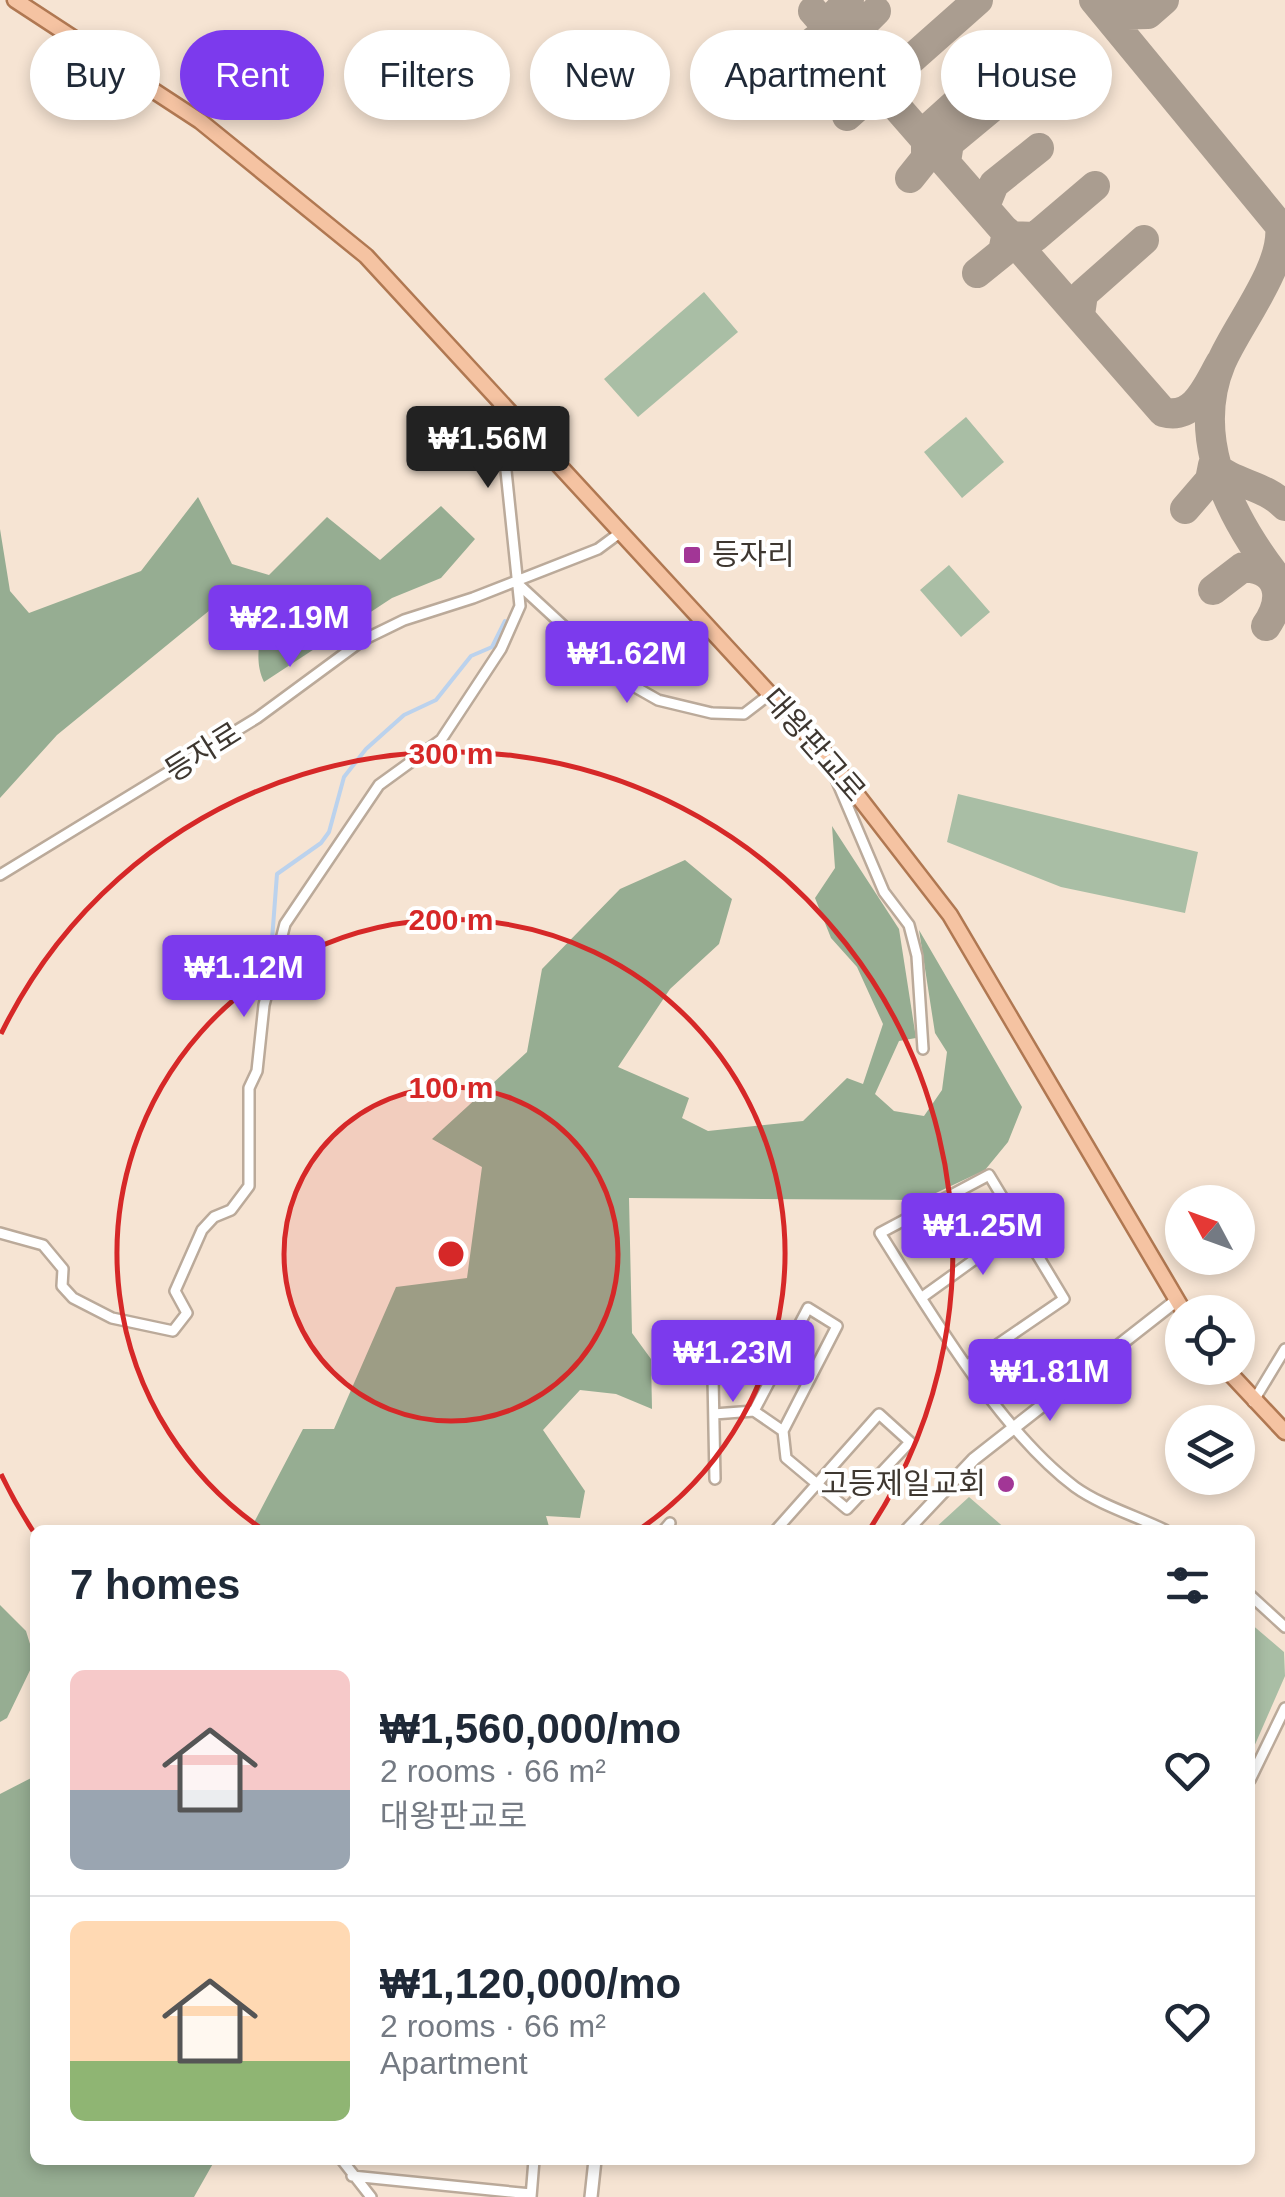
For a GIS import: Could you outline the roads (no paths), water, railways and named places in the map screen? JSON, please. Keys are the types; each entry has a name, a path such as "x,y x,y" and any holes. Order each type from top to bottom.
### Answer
{"main road":[{"name":"대왕판교로","path":"15,0 174,103 366,256 827,756 950,914 1174,1295"},
{"path":"1239,1385 1285,1432"}],"street":[{"path":"0,1233 43,1245 62,1269 62,1286 112,1318 150,1323 158,1330 172,1331 182,1324 187,1312 174,1291 190,1253 202,1230 214,1217 230,1210 248,1186 248,1088 258,1070 264,1005 285,924 379,785 442,740 510,632 520,606 499,398"},
{"name":"등자로","path":"0,875 257,718 363,640 404,620 598,549 621,532"},
{"path":"515,581 621,679 658,700 712,713 744,714 770,694"},
{"path":"827,756 884,892 909,925 917,956 923,1049"},
{"path":"969,1364 1064,1298 989,1176 880,1233 921,1298 969,1364 1015,1427 1048,1465 1080,1490 1154,1525"},
{"path":"921,1298 1022,1226"},
{"path":"754,1411 808,1308 837,1326 783,1430 786,1458 817,1484 846,1508 910,1442 879,1414 817,1484 780,1525"},
{"path":"913,1525 974,1460 1165,1317"},
{"path":"715,1479 713,1376 737,1328"},
{"path":"1253,1402 1285,1349"},
{"path":"714,1414 754,1411 783,1430"},
{"path":"1255,1600 1285,1626"},
{"path":"1255,1770 1285,1708"},
{"path":"345,2165 372,2197"},
{"path":"352,2176 531,2196 534,2165"},
{"path":"591,2197 594,2165"}],"waterway":[{"path":"261,966 272,940 277,874 321,843 329,832 344,777 366,749 404,715 436,700 471,656 492,647 505,621"}],"place":[{"name":"등자리","path":"692,555"},
{"name":"고등제일교회","path":"1006,1484"}]}
